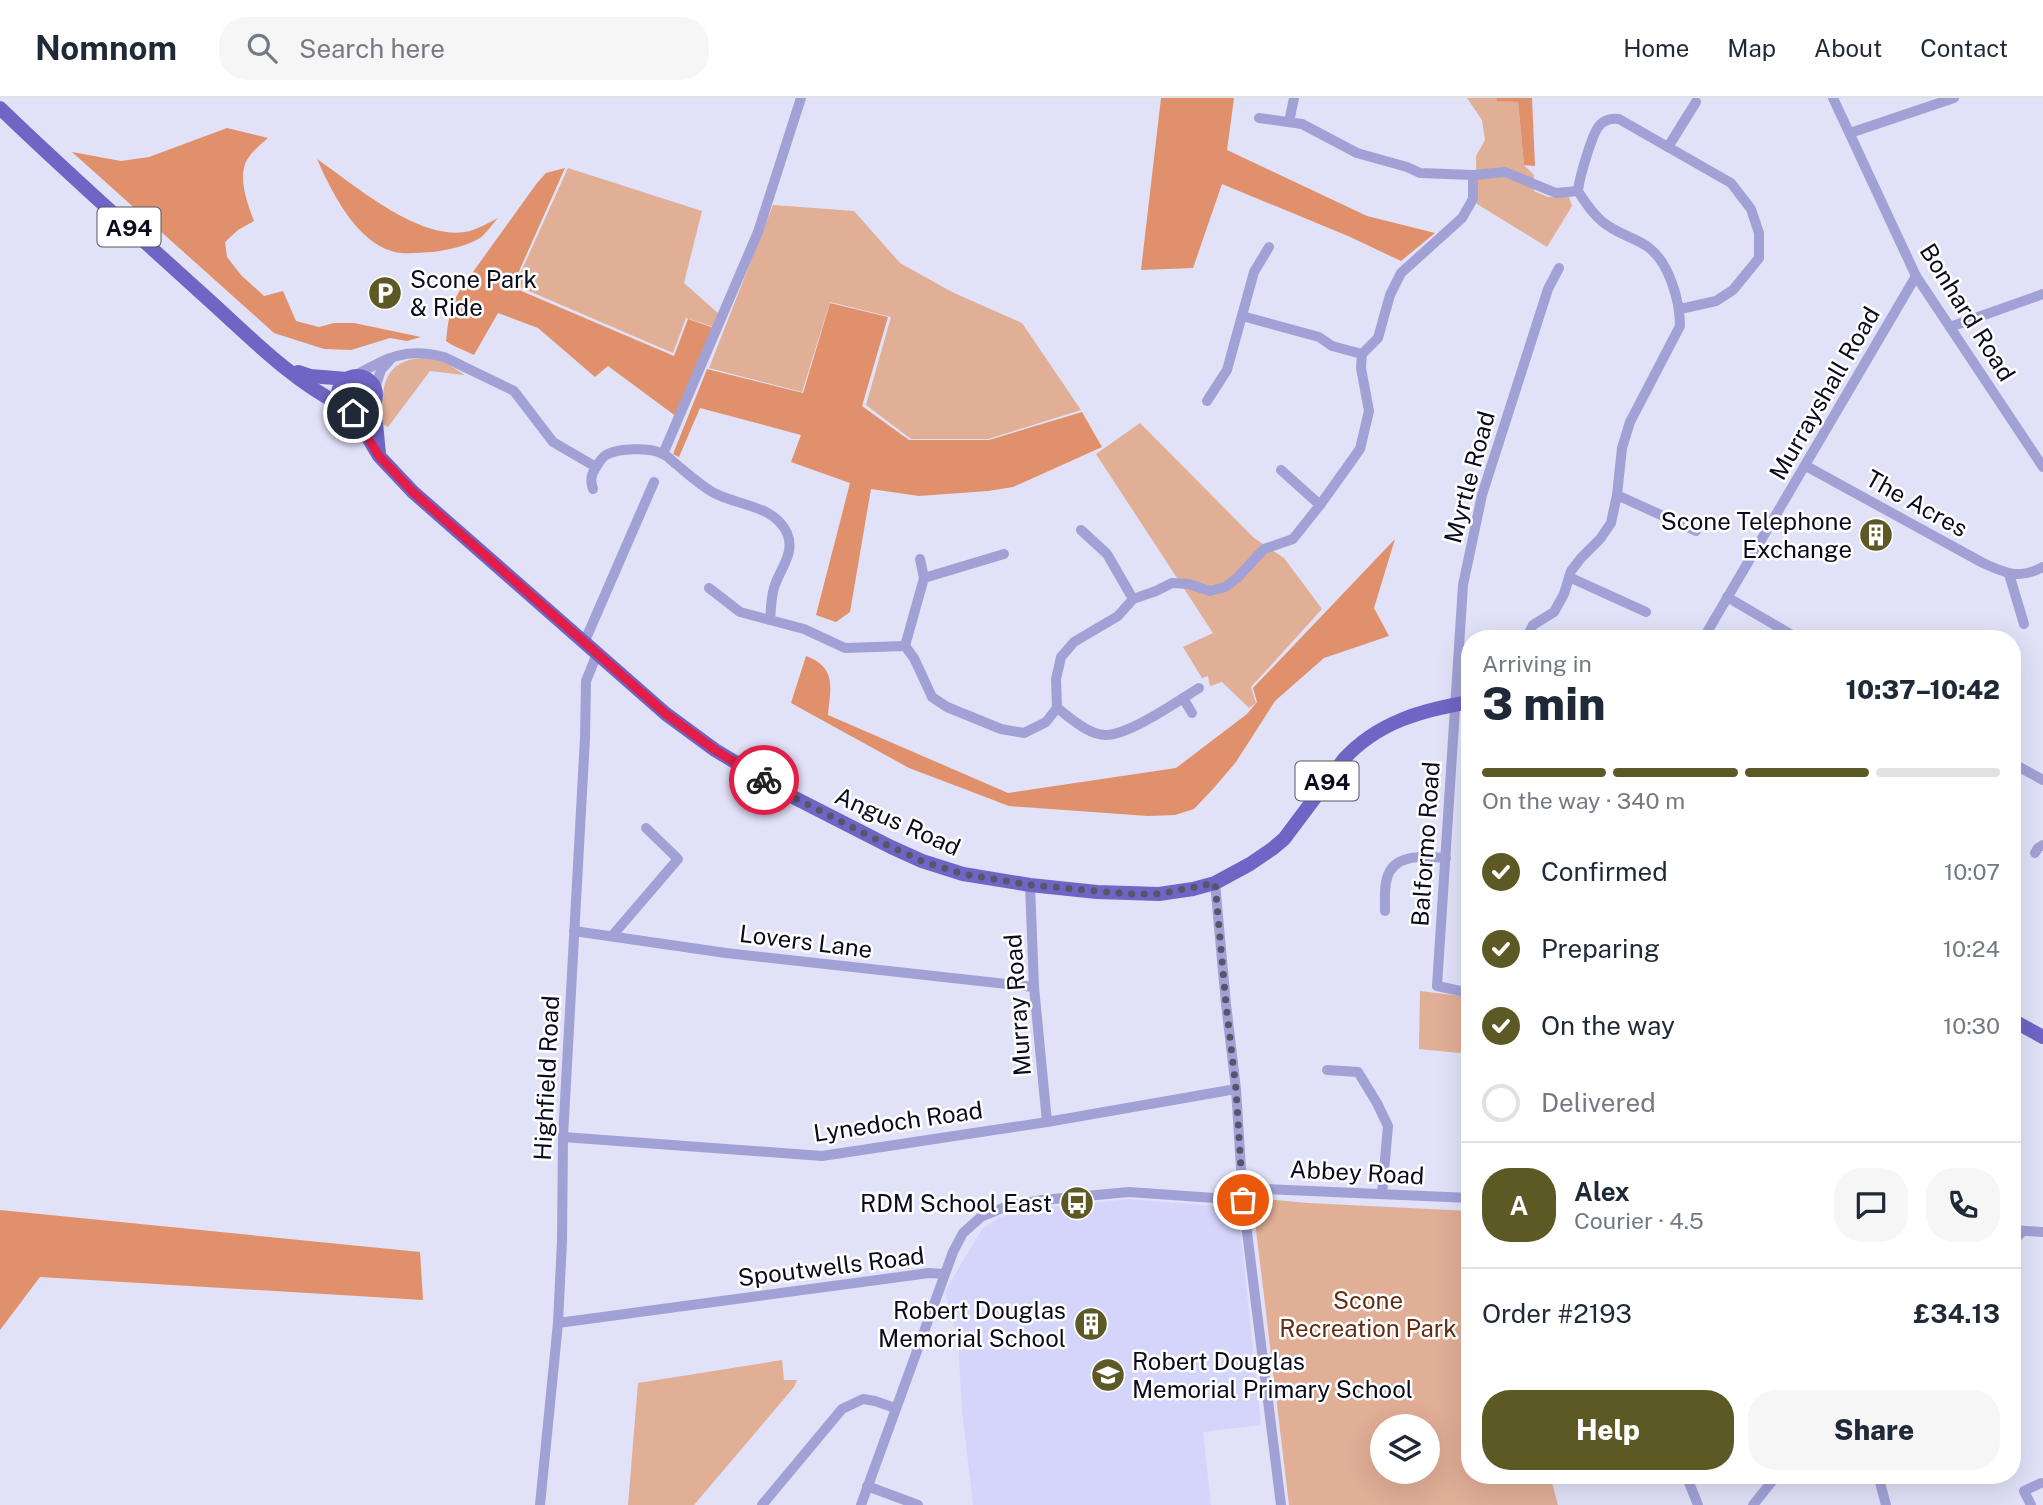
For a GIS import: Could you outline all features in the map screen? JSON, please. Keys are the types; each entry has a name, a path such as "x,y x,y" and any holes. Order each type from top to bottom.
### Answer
{"main road":[{"name":"A94","path":"0,108 55,161 286,368 319,394 347,409"},
{"name":"A94","path":"286,368 310,376 365,377 375,396"},
{"path":"350,378 342,383 339,394 347,409 366,412 375,396"},
{"path":"375,396 379,456"},
{"name":"Angus Road","path":"347,409 379,456 413,492 689,732 795,798 891,847 922,861 963,874 1030,885 1130,894 1159,894 1215,883 1250,864 1284,839 1343,759 1369,736 1403,718 1455,705"},
{"name":"A94","path":"1455,705 1461,704"},
{"path":"2021,1025 2043,1037"}],"street":[{"path":"663,454 758,232 802,98"},
{"path":"1289,122 1294,98"},
{"name":"Bonhard Road","path":"1833,98 1916,276 2043,467"},
{"path":"1850,133 1954,98"},
{"path":"1668,147 1696,102"},
{"path":"1259,118 1302,124 1356,153 1420,173 1473,175 1505,172 1556,193 1578,191"},
{"path":"1531,630 1534,625 1554,612 1564,594 1569,577 1581,558 1611,523 1622,448 1630,422 1680,326 1680,309 1665,267 1650,248 1607,226 1578,191 1580,175 1594,134 1601,124 1615,118 1731,183 1751,209 1759,233 1759,258 1733,290 1716,300 1680,309"},
{"path":"905,646 914,658 932,697 947,707 1002,729 1024,733 1046,722 1057,708 1056,680 1061,657 1074,642 1118,616 1133,599 1172,583 1210,590 1225,587 1264,549 1293,539 1360,449 1369,411 1361,368 1362,354 1378,338 1390,295 1401,274 1462,218 1473,199 1473,175"},
{"path":"1207,401 1227,370 1254,272 1269,247"},
{"name":"Myrtle Road","path":"1455,705 1463,585 1482,495 1548,289 1559,268"},
{"name":"Murrayshall Road","path":"1708,630 1916,276"},
{"path":"1950,327 2043,294"},
{"path":"1242,316 1319,337 1332,346 1362,354"},
{"path":"350,378 392,358 413,352 444,357 514,391 553,442 596,467"},
{"path":"375,396 381,370 392,358"},
{"path":"593,489 591,474 601,459 608,454 634,449 663,454 718,495 768,512 788,534 790,548 774,589 770,620"},
{"name":"The Acres","path":"1806,466 1983,563 2009,574"},
{"path":"1281,470 1320,505"},
{"path":"584,643 654,482"},
{"path":"1617,495 1696,531"},
{"path":"1081,530 1107,554 1133,599"},
{"path":"924,578 1004,554"},
{"path":"905,646 924,578 920,559"},
{"path":"2024,624 2009,574 2022,575 2043,567"},
{"path":"1569,577 1646,612"},
{"path":"709,588 740,612 804,629 845,648 905,646"},
{"path":"1727,597 1784,630"},
{"name":"Highfield Road","path":"540,1505 558,1323 563,1137 586,681 597,654"},
{"path":"1057,708 1086,729 1103,735 1119,733 1199,688"},
{"path":"1183,698 1192,713"},
{"name":"Balformo Road","path":"1455,705 1437,986 1461,991"},
{"path":"2021,767 2043,780"},
{"path":"612,936 678,859 646,828"},
{"path":"1385,911 1387,876 1397,864 1418,857 1446,858"},
{"path":"1215,883 1236,1089 1243,1200 1281,1505"},
{"name":"Murray Road","path":"1030,885 1034,987 1047,1122"},
{"name":"Lovers Lane","path":"574,931 726,953 1034,987"},
{"path":"1328,1070 1358,1072 1388,1126 1382,1194"},
{"name":"Lynedoch Road","path":"563,1137 822,1156 1047,1122 1236,1089"},
{"name":"Abbey Road","path":"1243,1188 1461,1198"},
{"name":"Spoutwells Road","path":"558,1323 929,1273 945,1274 963,1233 981,1217 1005,1207 1129,1192 1243,1200"},
{"path":"2021,1231 2043,1232"},
{"path":"861,1505 945,1274"},
{"path":"762,1505 842,1409 863,1399 895,1408"},
{"path":"2031,1505 2024,1491 2040,1483"},
{"path":"1690,1484 1698,1505"},
{"path":"1753,1505 1770,1484"},
{"path":"1880,1484 1886,1505"},
{"path":"867,1486 918,1505"}],"shaded area":[{"path":"1161,98 1234,98 1227,150 1367,216 1435,233 1401,261 1222,184 1193,268 1141,270"},
{"path":"1496,98 1532,98 1535,166 1524,165 1518,102 1497,101"},
{"path":"227,128 268,138 249,157 243,171 245,193 254,221 225,242 227,257 241,275 264,296 283,291 296,321 319,327 334,323 354,323 421,337 407,341 390,338 351,350 324,349 274,333 72,152 121,161 149,157"},
{"path":"317,159 391,210 433,229 454,233 473,230 498,218 480,238 457,247 409,253 386,249 372,241 349,217"},
{"path":"565,168 512,287 674,356 688,319 714,328 677,417 608,366 595,377 538,328 498,313 474,355 446,341 450,314 460,290 537,183 546,173"},
{"path":"830,303 888,317 862,406 909,440 989,440 1082,412 1102,447 1013,487 919,496 871,489 850,612 836,622 816,615 850,483 791,462 801,435 700,408 679,457 673,454 707,369 803,393"},
{"path":"1395,539 1374,608 1389,636 1324,658 1275,701 1236,762 1213,789 1194,809 1175,815 1148,816 1009,806 909,768 791,703 806,656 816,661 828,673 828,715 1008,793 1176,768 1247,714 1257,702 1253,688"},
{"name":"Robert Douglas Memorial Primary School","path":"1129,1199 1238,1208 1261,1425 1203,1432 1211,1505 973,1505 962,1409 958,1341 945,1291 982,1229 998,1218 1022,1210"},
{"path":"0,1210 420,1252 423,1300 40,1277 0,1330"}],"green space":[{"path":"1467,98 1518,101 1524,165 1534,175 1534,191 1548,197 1569,197 1572,206 1547,247 1477,204 1476,156 1485,140 1482,120"},
{"path":"568,168 702,211 684,283 719,314 714,327 686,318 673,353 515,285"},
{"path":"773,205 854,211 900,263 952,292 1022,323 1081,410 988,439 911,439 866,405 891,317 830,302 802,392 709,368"},
{"path":"423,358 443,361 465,375 430,371 388,427 383,424 382,411 387,379 399,364"},
{"path":"1140,423 1254,538 1284,558 1322,609 1251,687 1256,703 1249,708 1222,682 1210,686 1208,676 1202,678 1183,647 1213,633 1096,454"},
{"path":"1420,991 1461,996 1461,1053 1419,1049"},
{"name":"Scone Recreation Park","path":"1264,1199 1461,1211 1461,1484 1552,1484 1558,1505 1289,1505 1255,1221 1256,1205"},
{"path":"782,1360 784,1380 797,1380 794,1387 694,1505 628,1505 638,1383"}],"way so far":[{"path":"764,780 891,847 922,861 963,874 1030,885 1130,894 1159,894 1215,883 1236,1089 1243,1200"}],"place":[{"name":"Scone Park & Ride","path":"385,293"},
{"name":"Scone Telephone Exchange","path":"1876,535"},
{"name":"RDM School East","path":"1077,1203"},
{"name":"Robert Douglas Memorial School","path":"1091,1324"},
{"name":"Robert Douglas Memorial Primary School","path":"1108,1375"}],"route":[{"path":"353,413 379,456 413,492 666,714 715,750 764,780"}]}
